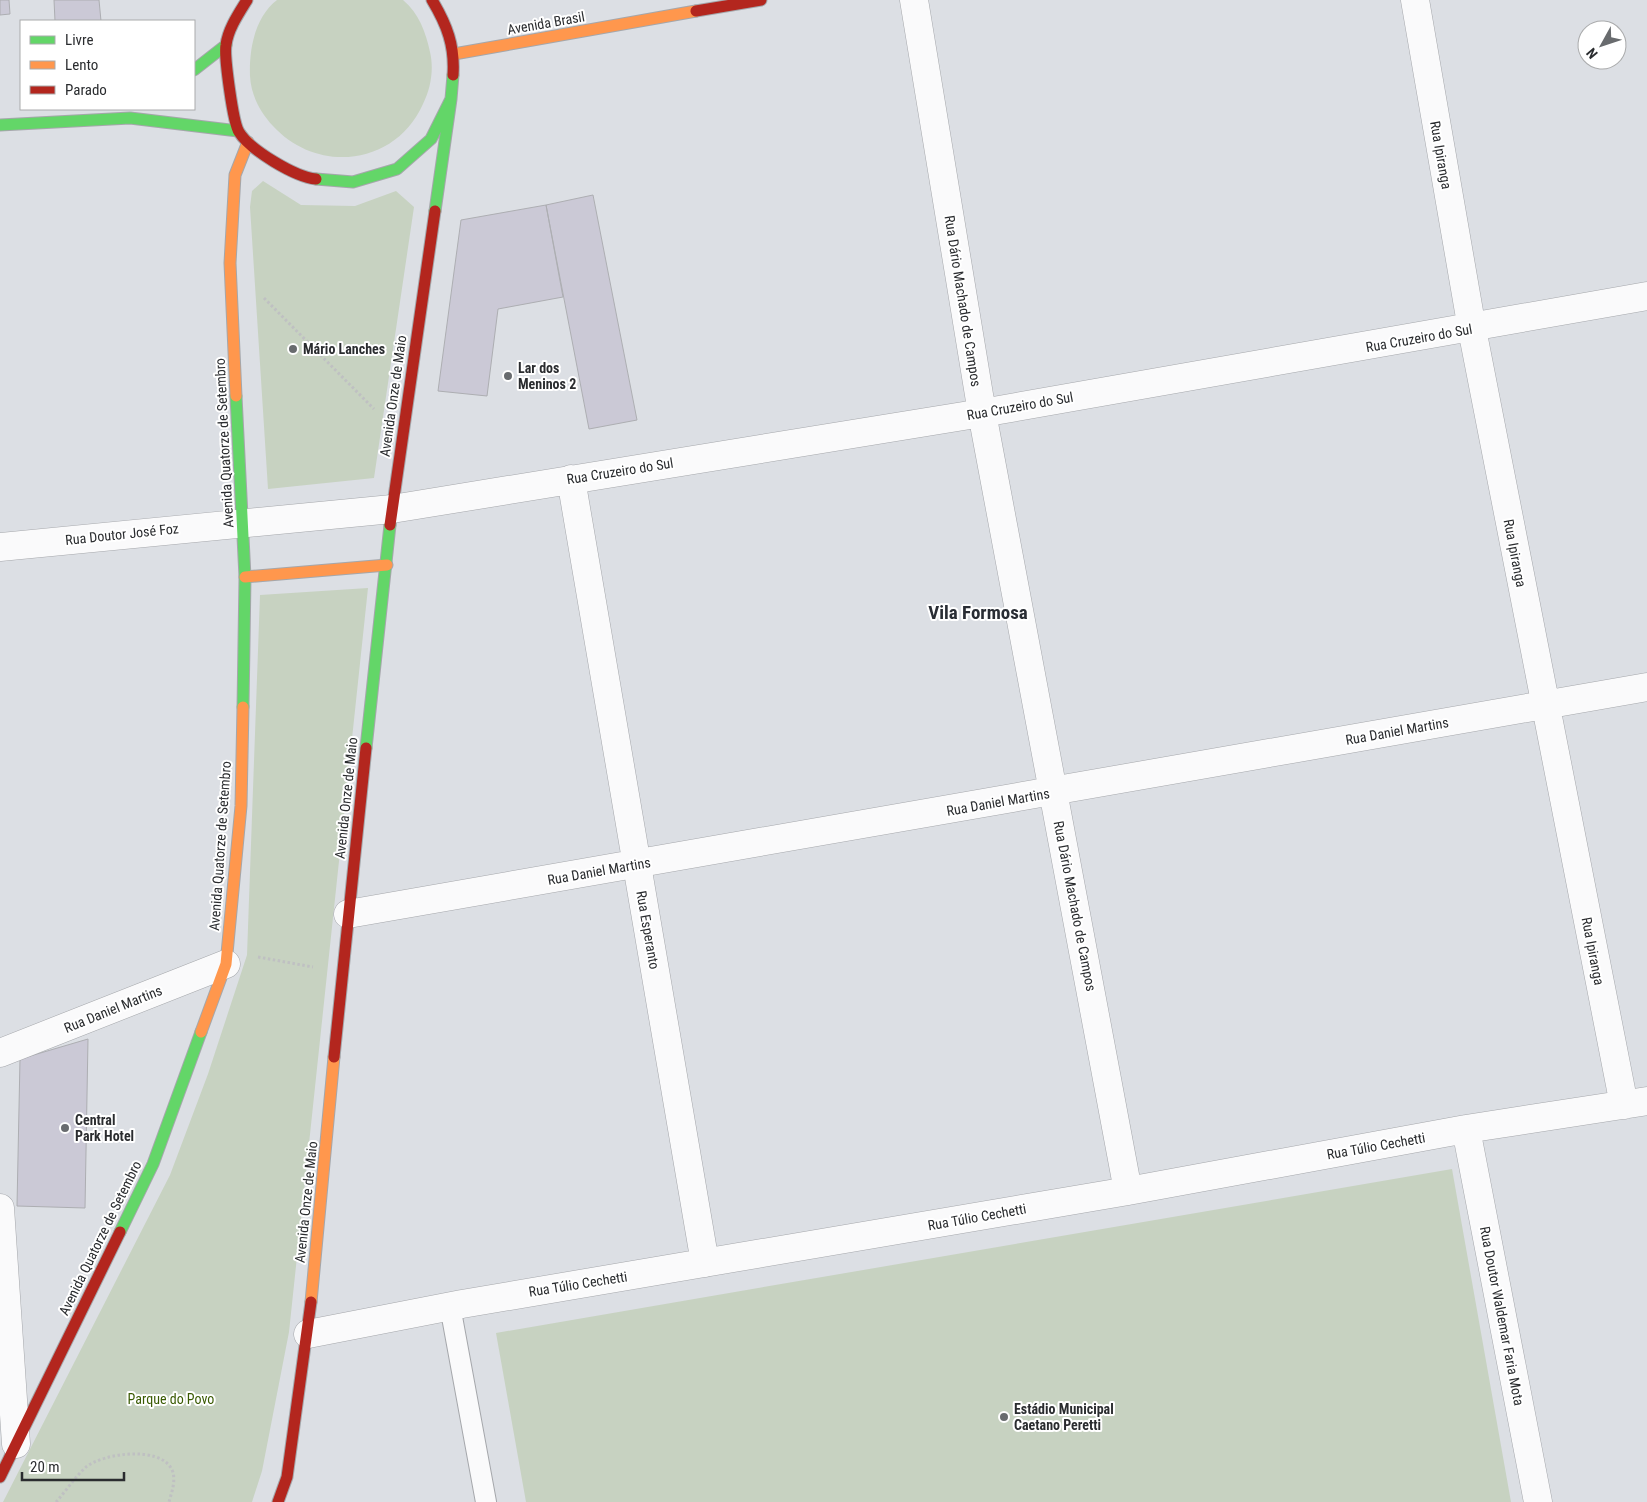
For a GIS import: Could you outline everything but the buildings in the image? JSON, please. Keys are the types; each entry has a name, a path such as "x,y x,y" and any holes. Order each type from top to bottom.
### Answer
{"street":[{"path":"247,0 237,15 226,45 230,88 238,131 248,142 267,157 308,178 353,182 396,169 431,139 451,99"},
{"name":"Avenida Onze de Maio","path":"278,1502 286,1477 308,1334 348,914 392,509 451,99 454,54 446,23 432,0"},
{"name":"Avenida Brasil","path":"454,54 760,0"},
{"name":"Rua Dário Machado de Campos","path":"914,0 982,413 1128,1192"},
{"name":"Rua Ipiranga","path":"1415,0 1472,329 1545,705 1635,1103"},
{"path":"195,69 226,45"},
{"path":"130,118 141,110"},
{"path":"0,124 130,118 238,131"},
{"name":"Avenida Quatorze de Setembro","path":"0,1477 153,1164 226,964 241,806 245,576 230,264 235,175 248,142"},
{"name":"Rua Cruzeiro do Sul","path":"243,522 392,509 982,413 1472,329 1647,296"},
{"name":"Rua Esperanto","path":"571,479 705,1263"},
{"name":"Rua Doutor José Foz","path":"0,547 243,522"},
{"path":"245,576 386,565"},
{"name":"Rua Daniel Martins","path":"348,914 1647,687"},
{"name":"Rua Daniel Martins","path":"0,1053 226,964"},
{"name":"Rua Túlio Cechetti","path":"308,1334 450,1306 1128,1192 1466,1130 1635,1103"},
{"name":"Rua Doutor Waldemar Faria Mota","path":"1466,1130 1538,1502"},
{"path":"0,1208 16,1444"}],"lane":[{"path":"450,1306 486,1502"}],"path":[{"path":"230,264 402,438"},
{"path":"256,957 343,972"},
{"path":"56,1502 87,1466 121,1454 152,1455 164,1460 171,1469 174,1478 170,1502"}],"green space":[{"path":"277,0 403,0 409,5 421,24 432,65 428,92 411,124 394,140 376,151 355,156 333,157 312,152 291,142 273,126 260,109 252,90 250,66 252,45 259,24 269,7"},
{"path":"263,181 301,205 355,206 396,191 414,207 374,478 268,489 250,207 252,191"},
{"name":"Parque do Povo","path":"368,588 289,1332 262,1471 252,1502 3,1502 170,1175 208,1074 247,955 260,595"},
{"name":"Estádio Municipal Caetano Peretti","path":"1452,1169 1511,1502 526,1502 496,1333"}],"traffic: fast":[{"path":"195,69 226,45"},
{"path":"316,179 353,182 397,169 431,139 451,99 453,75"},
{"path":"435,211 451,99"},
{"path":"0,125 130,118 238,131"},
{"path":"236,396 245,577 243,707"},
{"path":"366,748 390,525"},
{"path":"120,1232 153,1164 201,1032"}],"traffic: slow":[{"path":"454,54 696,11"},
{"path":"236,396 230,263 235,175 248,142"},
{"path":"245,577 387,565"},
{"path":"201,1032 226,964 241,806 243,707"},
{"path":"311,1302 334,1057"}],"traffic: jam":[{"path":"247,0 231,27 226,45 226,62 234,116 239,132 253,147 274,162 297,173 316,179"},
{"path":"432,0 449,36 453,55 453,75"},
{"path":"696,11 761,0"},
{"path":"390,525 435,211"},
{"path":"334,1057 366,748"},
{"path":"0,1477 120,1232"},
{"path":"278,1502 287,1477 311,1302"}],"place":[{"name":"Mário Lanches","path":"293,349"},
{"name":"Lar dos Meninos 2","path":"508,376"},
{"name":"Central Park Hotel","path":"65,1128"},
{"name":"Estádio Municipal Caetano Peretti","path":"1004,1417"}],"district":[{"name":"Vila Formosa","path":"978,612"}]}
